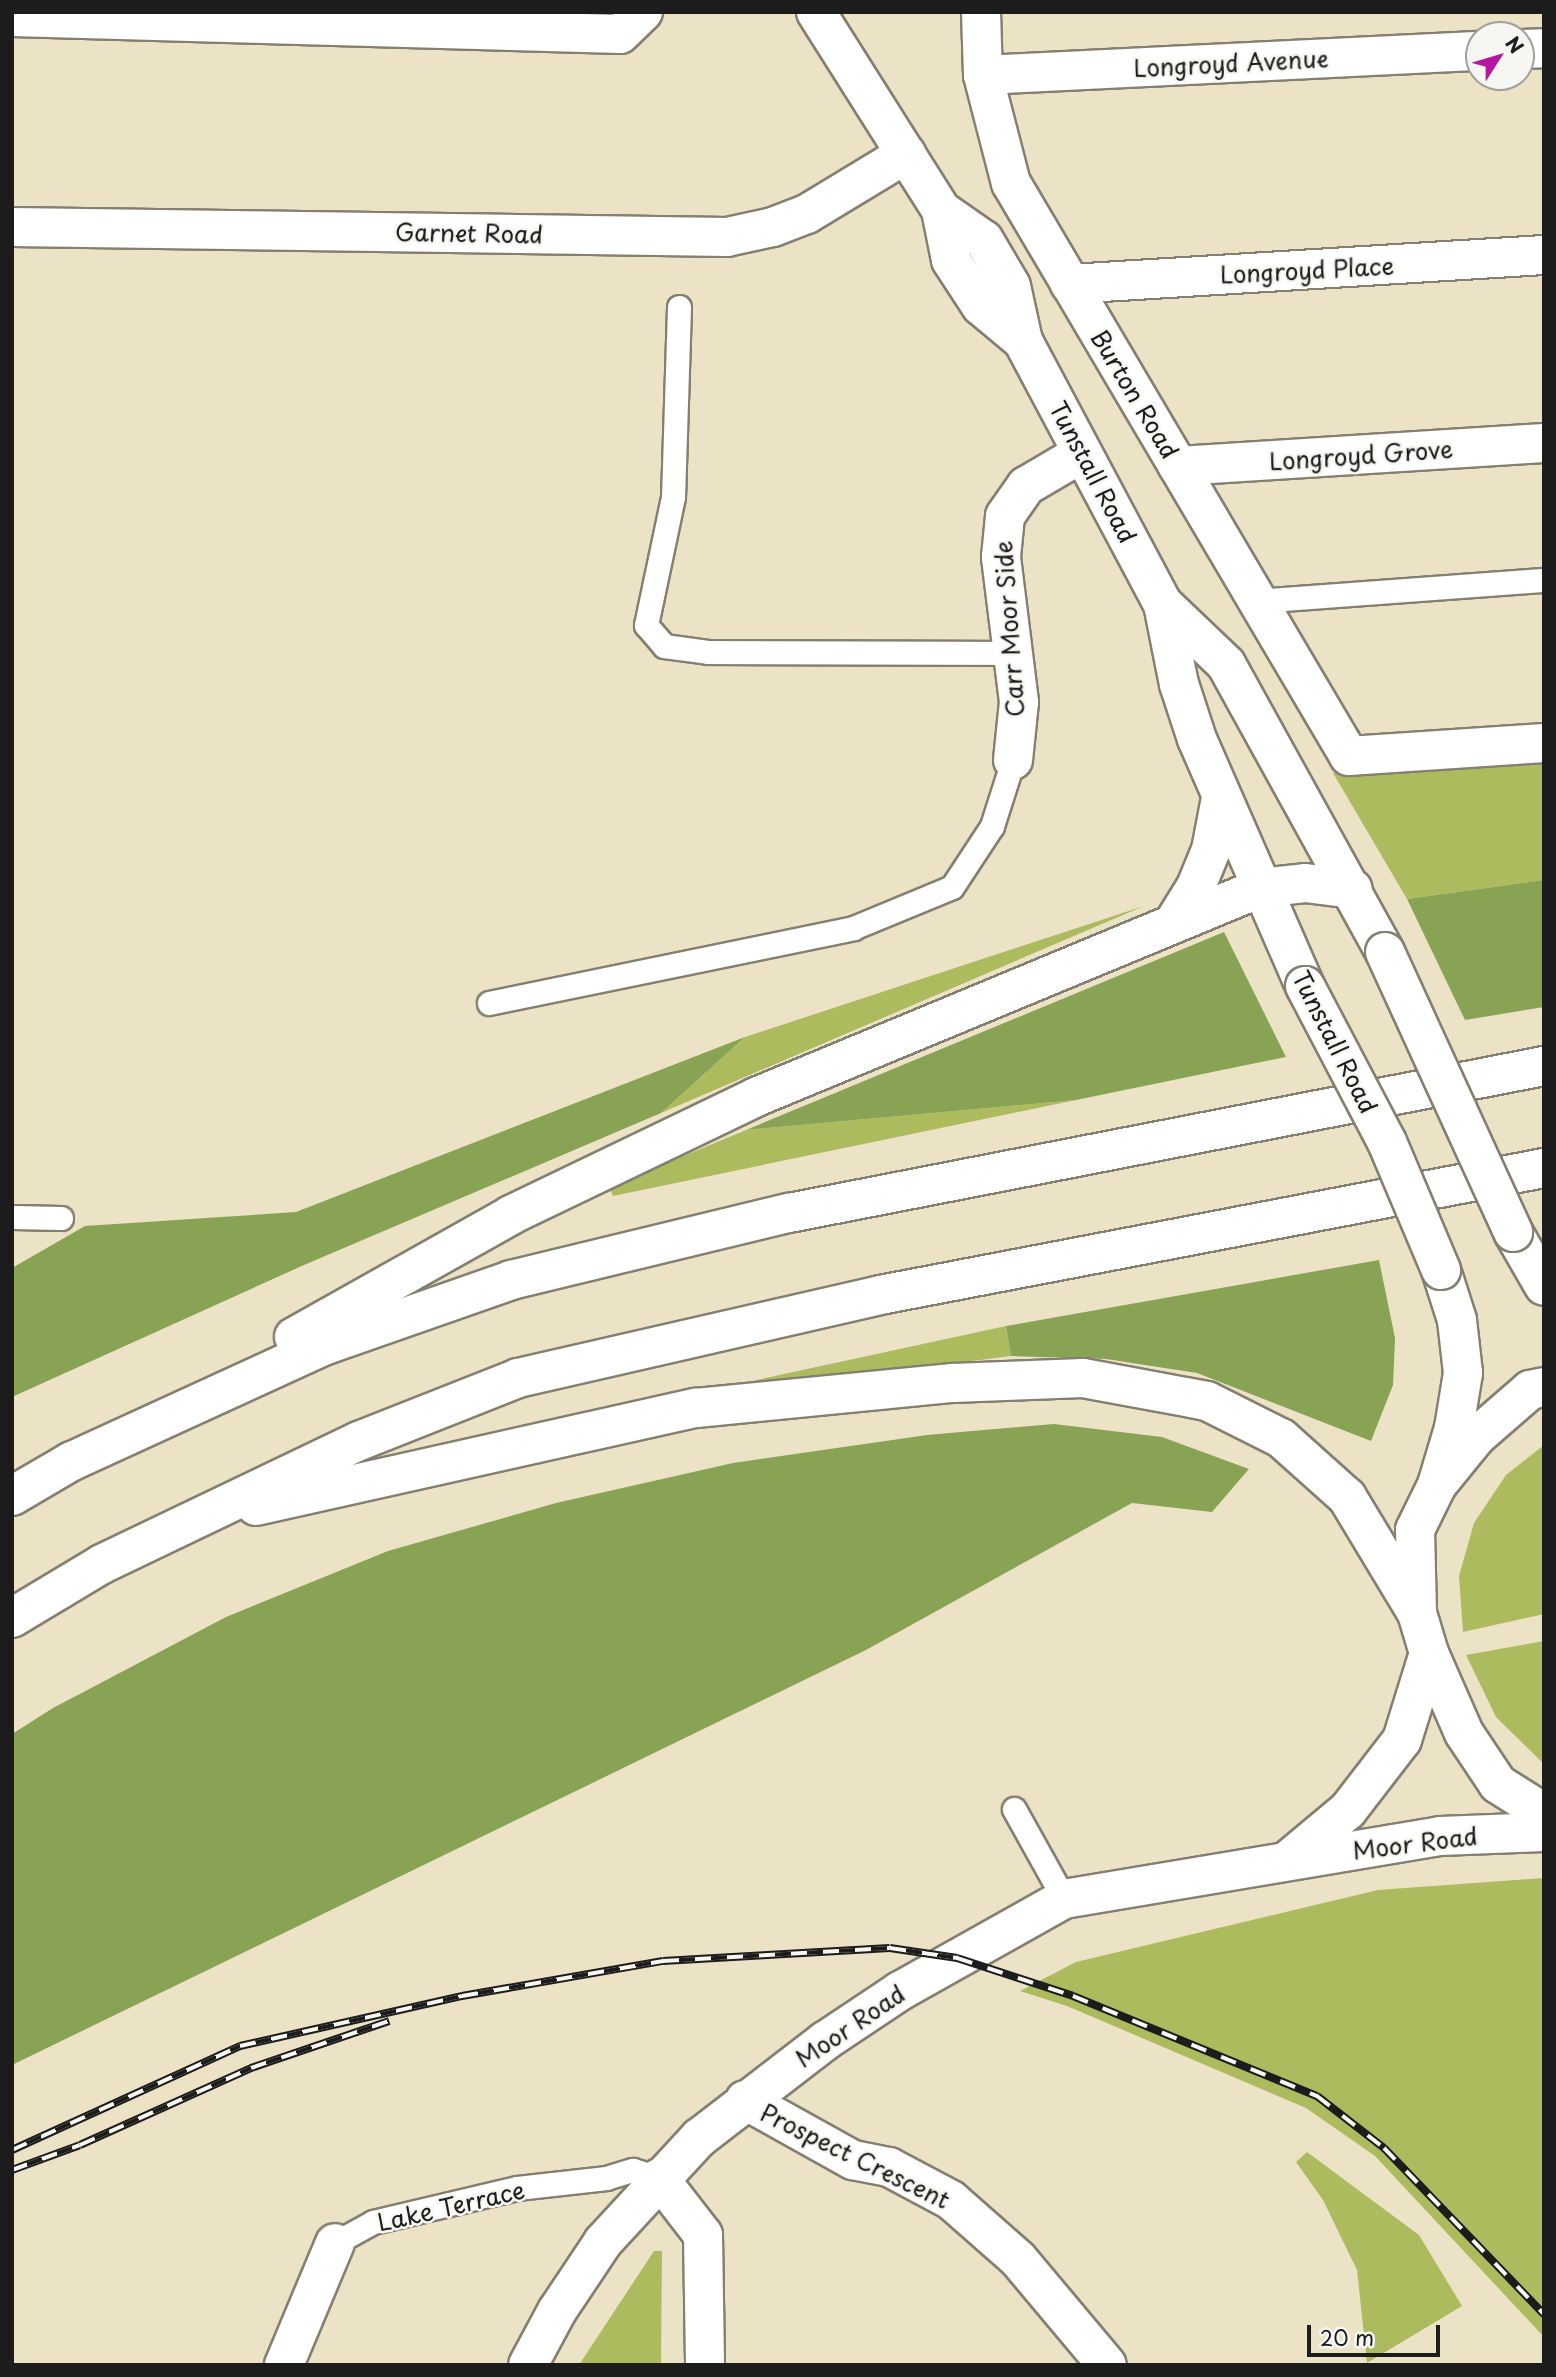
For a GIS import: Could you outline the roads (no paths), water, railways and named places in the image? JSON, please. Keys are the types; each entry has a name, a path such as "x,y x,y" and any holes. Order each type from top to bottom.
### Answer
{"main road":[{"path":"12,17 620,34 643,12"},
{"name":"Tunstall Road","path":"816,12 941,210 984,240 1011,286 1023,341 1163,604 1179,684 1221,798 1305,986 1387,1142 1441,1270 1457,1320 1463,1373 1454,1428 1437,1485"},
{"name":"Burton Road","path":"981,12 983,75 1011,183 1349,756 1544,743"},
{"name":"Longroyd Avenue","path":"983,75 1465,52"},
{"name":"Garnet Road","path":"12,227 727,237 773,227 807,214 906,154"},
{"name":"Longroyd Place","path":"1070,284 1544,255"},
{"name":"Longroyd Grove","path":"1178,466 1544,443"},
{"name":"Carr Moor Side","path":"1013,760 1019,702 1000,557 1004,516 1026,486 1082,453"},
{"name":"Tunstall Road","path":"1163,604 1226,664 1353,889 1513,1232 1544,1286"},
{"path":"1174,922 1195,890 1211,850 1221,798"},
{"path":"12,1496 512,1215 757,1097 1260,888 1305,883 1353,889"},
{"path":"72,1461 323,1346 511,1280 789,1213 1544,1066"},
{"path":"12,1618 102,1564 359,1441 518,1378 880,1295 1544,1168"},
{"path":"194,1520 696,1408 953,1383 1083,1378 1207,1401 1281,1438 1347,1497 1417,1613 1429,1653 1464,1733 1497,1784 1544,1813"},
{"path":"1417,1613 1415,1530 1437,1485 1476,1437 1530,1391 1544,1387"},
{"name":"Moor Road","path":"1286,1861 1348,1810 1402,1740 1429,1653"},
{"name":"Moor Road","path":"528,2365 557,2311 603,2242 659,2178 745,2101 900,1992 1064,1899 1440,1836 1544,1832"},
{"name":"Prospect Crescent","path":"745,2101 853,2160 889,2167 951,2200 1017,2259 1107,2365"},
{"path":"659,2178 703,2235 705,2365"},
{"name":"Lake Terrace","path":"284,2365 335,2243"}],"lane":[{"path":"679,307 673,497 646,625 664,646 708,652 1013,653"},
{"path":"1257,601 1544,580"},
{"path":"489,1003 853,928 952,887 992,826 1013,760"},
{"path":"12,1217 61,1218"},
{"path":"1014,1809 1064,1899"},
{"name":"Lake Terrace","path":"335,2243 373,2222 517,2188 606,2178 633,2170 659,2178"}],"railway":[{"path":"12,2150 240,2046 462,1996 663,1961 890,1948 957,1958 1073,1996 1317,2096 1384,2148 1544,2314"},
{"path":"12,2170 80,2145 251,2068 389,2021"}]}
